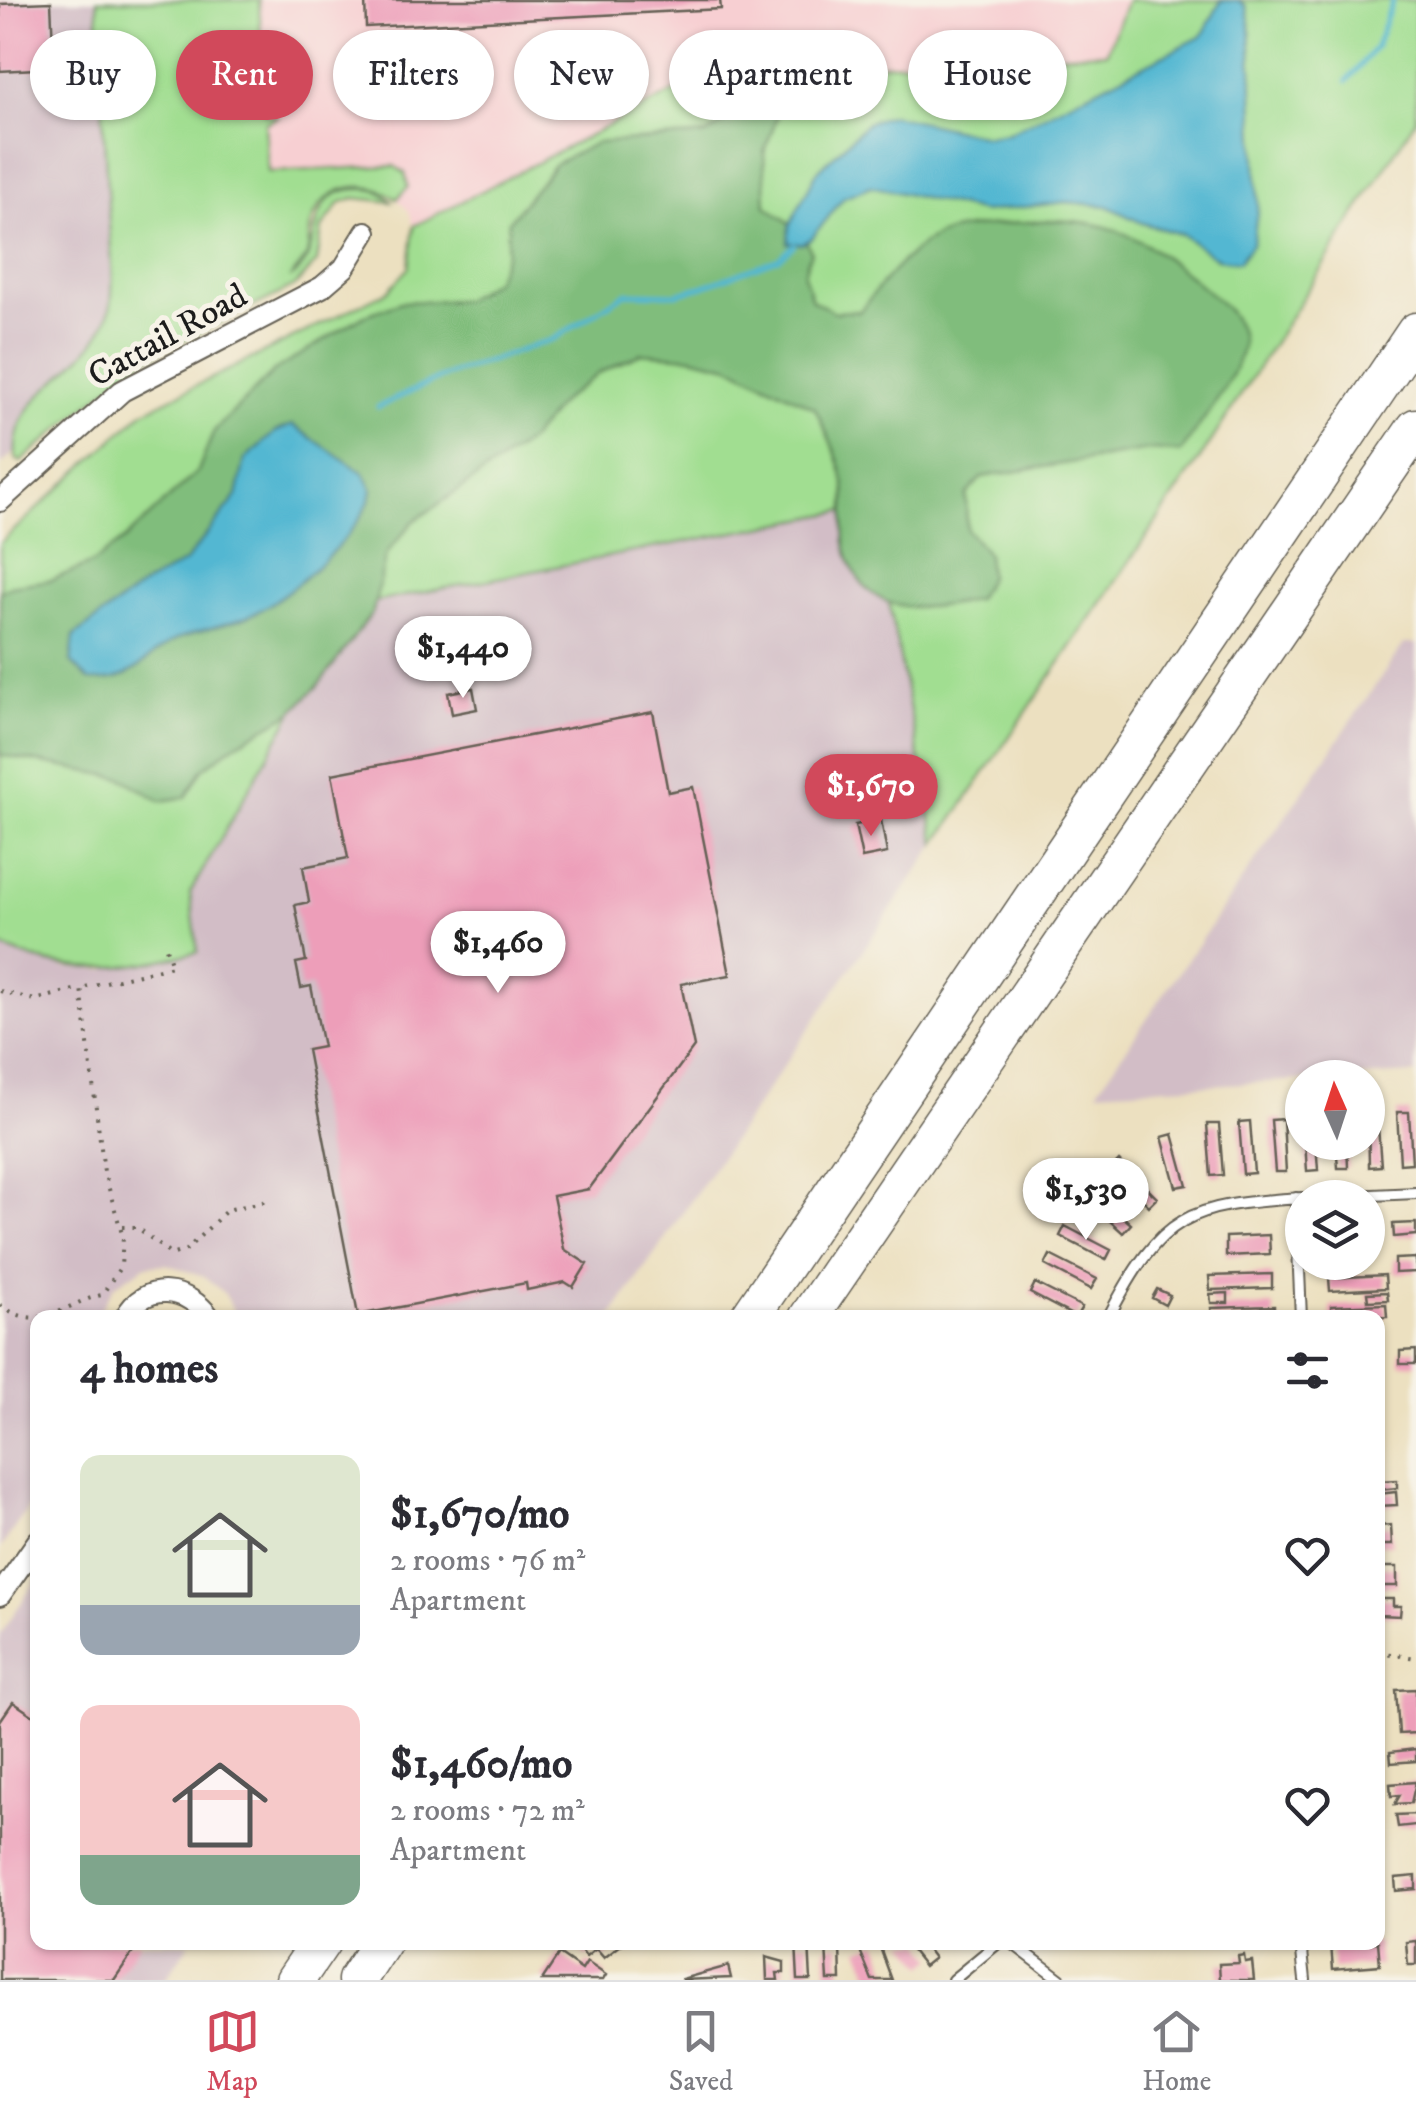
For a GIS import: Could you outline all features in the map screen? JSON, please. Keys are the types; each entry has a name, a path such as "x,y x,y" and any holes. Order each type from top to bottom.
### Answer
{"highway":[{"path":"754,1310 1416,332"},
{"path":"813,1310 1416,428"},
{"path":"295,1980 315,1950"},
{"path":"357,1980 377,1950"}],"street":[{"name":"Cattail Road","path":"0,501 122,391 322,287 344,268 366,232"},
{"path":"132,1310 141,1299 172,1291 188,1296 202,1310"},
{"path":"0,1595 30,1552"}],"lane":[{"path":"1385,1194 1416,1192"},
{"path":"1112,1310 1144,1254 1189,1216 1238,1202 1285,1199"},
{"path":"1302,1280 1302,1310"},
{"path":"953,1980 989,1950"},
{"path":"1021,1950 1060,1980"},
{"path":"1302,1950 1304,1980"}],"path":[{"path":"0,991 35,1000 172,966 166,948"},
{"path":"68,1310 86,1298 102,1295 121,1266 122,1227 104,1172 81,988"},
{"path":"122,1227 137,1227 170,1255 186,1250 227,1210 267,1201"},
{"path":"0,1304 30,1316"},
{"path":"1385,1653 1416,1658"}],"shaded area":[{"path":"0,0 238,0 226,30 176,30 176,120 190,120 80,391 0,466"},
{"path":"238,0 1127,0 1108,52 1067,54 1067,30 908,30 908,63 888,64 888,30 669,30 669,95 649,105 649,30 514,30 514,120 620,120 414,226 409,211 392,194 363,184 249,196 245,120 313,120 313,30 240,30"},
{"path":"871,506 936,844 616,1310 233,1310 225,1294 205,1277 166,1264 145,1266 114,1286 100,1310 30,1310 30,1505 0,1549 0,946 66,968 106,970 190,893 353,606"},
{"path":"1404,644 1416,644 1416,1074 1385,1076 1385,1060 1285,1060 1285,1081 1097,1091"},
{"path":"30,1590 30,1950 185,1950 165,1980 0,1980 0,1635"}],"green space":[{"path":"97,0 259,0 261,30 176,30 176,120 272,120 265,123 268,172 394,166 405,173 408,187 397,199 373,188 360,187 336,192 326,199 312,222 306,258 290,278 302,267 309,254 321,210 330,198 343,191 368,189 392,202 354,198 340,203 322,228 317,262 295,286 135,365 21,462 16,459 17,434 26,414 90,347 111,304 104,120 156,120 156,30 99,30"},
{"path":"1127,0 1416,0 1416,119 1209,445 936,844 870,506 353,606 190,893 198,952 98,968 51,963 0,946 0,543 143,412 388,291 409,268 414,226 620,120 649,120 649,105 669,95 669,120 888,120 888,64 908,63 908,120 1067,120 1067,54 1107,52"},
{"path":"727,120 776,120 764,153 766,206 801,231 811,251 804,274 812,300 835,312 860,311 897,267 940,235 1030,222 1083,222 1128,235 1150,247 1222,304 1235,319 1242,336 1239,358 1181,452 1148,450 982,477 966,495 967,530 987,553 989,577 977,599 916,607 881,599 854,572 845,541 843,477 815,408 730,366 691,357 641,353 599,373 562,401 529,441 413,522 386,554 373,612 318,686 292,712 231,747 202,770 186,797 161,801 122,778 0,755 0,592 10,586 51,580 91,564 125,539 198,471 214,431 274,371 363,316 401,302 464,300 495,280 506,254 509,221 555,164 596,143 706,135"}],"water":[{"path":"1238,0 1246,6 1250,24 1258,205 1253,243 1239,262 1217,259 1183,235 1142,223 1107,206 1066,202 983,212 871,186 844,197 812,238 802,244 788,243 789,226 817,172 868,122 888,120 892,115 986,136 1008,133 1034,120 1067,120 1067,104 1202,36 1221,1"},
{"path":"292,425 364,473 372,489 356,524 300,582 260,610 177,639 128,674 89,680 71,662 74,636 143,585 185,562 237,496 245,459 275,432"}],"building":[{"path":"365,0 720,0 721,9 366,27"},
{"path":"51,2 52,30 30,30 30,69 0,71 0,4"},
{"path":"473,688 477,709 452,714 448,693"},
{"path":"653,712 668,792 693,787 730,975 681,984 694,1047 589,1189 553,1196 564,1249 587,1264 573,1287 565,1282 527,1290 526,1283 384,1310 357,1310 307,1050 323,1047 311,986 301,988 296,963 306,961 295,905 309,902 303,867 348,858 332,774"},
{"path":"881,820 887,853 862,858 855,825"},
{"path":"1397,1112 1409,1112 1412,1163 1400,1164"},
{"path":"1283,1119 1286,1172 1275,1172 1271,1120"},
{"path":"1250,1121 1254,1173 1243,1174 1239,1122"},
{"path":"1207,1124 1219,1124 1223,1175 1211,1176"},
{"path":"1173,1134 1187,1185 1176,1187 1162,1137"},
{"path":"1306,1160 1317,1160 1318,1170 1307,1171"},
{"path":"1337,1160 1348,1160 1348,1168 1338,1168"},
{"path":"1369,1160 1381,1160 1381,1166 1369,1167"},
{"path":"1119,1161 1157,1198 1149,1206 1111,1169"},
{"path":"1092,1189 1131,1224 1123,1233 1084,1197"},
{"path":"1416,1223 1416,1235 1394,1237 1393,1224"},
{"path":"1065,1226 1111,1250 1106,1260 1060,1236"},
{"path":"1269,1235 1270,1254 1226,1256 1226,1237"},
{"path":"1050,1255 1097,1279 1091,1289 1045,1265"},
{"path":"1416,1258 1416,1272 1395,1273 1395,1259"},
{"path":"1272,1274 1272,1288 1210,1290 1209,1276"},
{"path":"1385,1275 1386,1288 1330,1291 1329,1280 1385,1280"},
{"path":"1035,1283 1082,1307 1063,1310 1030,1293"},
{"path":"1157,1289 1170,1295 1165,1305 1152,1298"},
{"path":"1387,1292 1388,1300 1368,1301 1367,1293"},
{"path":"1228,1293 1228,1303 1211,1303 1210,1294"},
{"path":"1386,1304 1387,1317 1385,1310 1331,1310 1331,1306"},
{"path":"1274,1306 1274,1310 1211,1310"},
{"path":"1416,1350 1416,1364 1400,1364 1400,1351"},
{"path":"1397,1480 1397,1488 1385,1489 1385,1481"},
{"path":"1396,1492 1397,1505 1385,1506 1385,1493"},
{"path":"1385,1525 1391,1525 1392,1545 1385,1545"},
{"path":"1385,1567 1397,1567 1397,1586 1385,1586"},
{"path":"1385,1599 1393,1599 1393,1606 1401,1606 1400,1616 1385,1615"},
{"path":"1416,1689 1416,1733 1399,1734 1396,1690"},
{"path":"13,1702 30,1714 30,1950 135,1950 114,1980 0,1980 0,1721"},
{"path":"1416,1749 1416,1761 1391,1763 1390,1752"},
{"path":"1416,1782 1411,1803 1395,1804 1400,1795 1391,1796 1390,1784"},
{"path":"1416,1814 1416,1825 1398,1827 1396,1815"},
{"path":"1416,1876 1416,1889 1396,1891 1395,1878"},
{"path":"1416,1941 1416,1965 1408,1965 1406,1942"},
{"path":"597,1950 614,1950 604,1958"},
{"path":"796,1950 809,1950 811,1980 798,1980"},
{"path":"826,1950 840,1950 841,1980 828,1980"},
{"path":"860,1950 881,1950 892,1980 872,1980"},
{"path":"911,1950 928,1950 934,1958 924,1966"},
{"path":"1331,1950 1379,1950 1380,1965 1333,1969"},
{"path":"559,1954 582,1970 587,1962 606,1975 603,1980 542,1980"},
{"path":"1244,1955 1245,1962 1252,1961 1254,1980 1220,1980 1219,1964 1239,1963 1238,1956"},
{"path":"766,1957 784,1962 784,1973 777,1973 778,1980 767,1980"},
{"path":"728,1966 731,1978 682,1980 682,1979"}],"waterway":[{"path":"1347,81 1376,47 1393,0"},
{"path":"378,407 442,377 554,339 626,293 676,294 701,287 779,258 794,245"}]}
